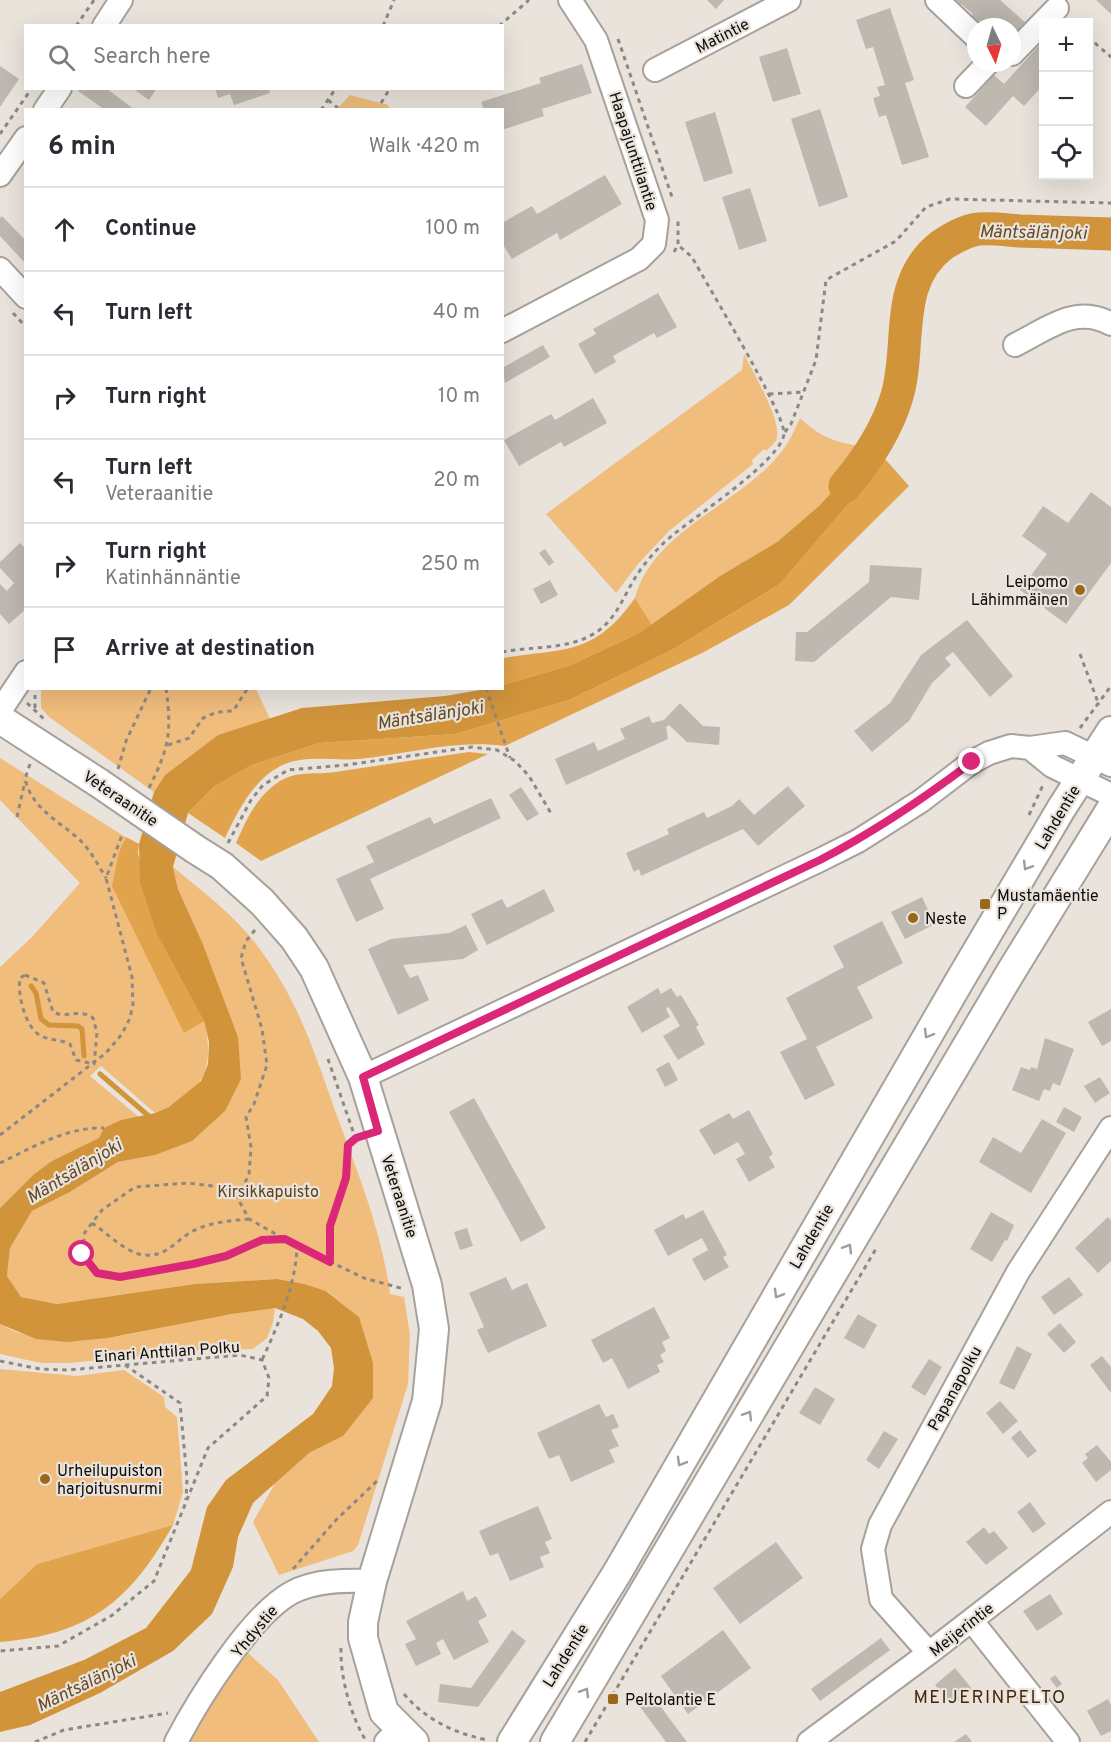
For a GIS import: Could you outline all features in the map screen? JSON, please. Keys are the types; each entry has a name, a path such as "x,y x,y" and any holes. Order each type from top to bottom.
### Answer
{"main road":[{"name":"Veteraanitie","path":"0,719 107,779 206,844 294,938 314,968 363,1077 364,1140 418,1252 427,1285 434,1329 427,1401 372,1581 363,1622 363,1638 376,1694 400,1738"},
{"name":"Lahdentie","path":"499,1741 617,1573 960,980 1095,767 1111,731"},
{"path":"555,1742 1012,970 1111,809"}],"street":[{"path":"105,24 122,0"},
{"name":"Haapajunttilantie","path":"504,330 639,259 654,244 657,220 615,94 596,40 570,0"},
{"name":"Matintie","path":"673,60 789,0"},
{"path":"937,0 967,28"},
{"path":"1021,45 1057,8"},
{"path":"966,86 979,72"},
{"path":"46,108 59,90"},
{"path":"0,175 24,141"},
{"path":"0,269 24,295"},
{"path":"1015,345 1071,317 1096,316 1111,324"},
{"path":"0,711 24,675"},
{"path":"363,1077 858,841 921,801 972,762 989,753 1011,746 1030,748 1052,766 1095,767 1111,795"},
{"name":"Papanapolku","path":"929,1653 881,1599 873,1549 880,1526 1018,1272 1111,1128"},
{"name":"Meijerintie","path":"809,1742 972,1621 1111,1512"},
{"name":"Yhdystie","path":"176,1742 195,1706 256,1623 272,1606 292,1592 325,1583 351,1580 372,1581"},
{"path":"972,1621 1068,1742"}],"path":[{"path":"77,24 94,0"},
{"path":"384,24 394,0"},
{"path":"501,24 529,0"},
{"path":"615,34 636,83 674,201"},
{"path":"1093,41 1111,57"},
{"path":"615,94 673,60"},
{"path":"0,134 31,90"},
{"path":"322,108 335,90"},
{"path":"381,102 387,90"},
{"path":"328,100 338,108"},
{"path":"504,652 556,647 596,633 611,619 649,559 672,535 756,470 774,452 784,432 791,424 816,360 826,280 897,241 926,207 950,199 1111,203"},
{"path":"670,257 678,245 680,233 677,214"},
{"path":"678,245 692,257 769,394 784,432"},
{"path":"769,394 804,392"},
{"path":"1080,654 1099,705"},
{"path":"35,708 36,690"},
{"path":"107,779 150,690"},
{"path":"149,788 168,745 170,722 166,690"},
{"path":"168,745 189,738 202,718 217,712 233,711 247,690"},
{"path":"487,690 510,758"},
{"path":"227,845 246,808 263,785 288,770 346,765 472,747 497,750 510,758 529,776 552,815"},
{"path":"17,817 29,766"},
{"path":"0,1135 94,1064 122,1034 130,1018 133,1004 132,977 106,878 81,841 48,815 33,799 25,779"},
{"path":"106,878 122,835"},
{"path":"206,844 227,845 234,849"},
{"path":"251,921 263,936"},
{"path":"237,1197 249,1175 251,1147 246,1117 254,1104 267,1065 262,1029 241,958 246,940 256,928"},
{"path":"31,975 44,983 53,1012 58,1014 81,1013 93,1018 97,1033 94,1064 76,1060 70,1044 50,1040 31,1028 20,994 20,978 31,975"},
{"path":"327,1056 364,1140 348,1145 346,1178 330,1226 330,1262"},
{"path":"0,1163 60,1135 92,1128 104,1128"},
{"path":"285,1239 262,1240 226,1256 120,1277 97,1273 82,1254 85,1232 102,1210 135,1187 188,1183 220,1187 237,1197 249,1219 330,1262 394,1288 407,1289 404,1281"},
{"path":"92,1223 125,1246 143,1255 164,1253 193,1231 209,1225 249,1219"},
{"path":"262,1360 278,1324 297,1265 297,1246"},
{"path":"585,1742 878,1246"},
{"name":"Einari Anttilan Polku","path":"0,1361 40,1369 68,1370 240,1355 262,1360 269,1378 267,1396 208,1448 154,1581 111,1616 58,1646 0,1652"},
{"path":"124,1364 180,1403 187,1478 186,1505"},
{"path":"289,1574 336,1520 380,1478"},
{"path":"341,1643 347,1690 354,1716 368,1742"},
{"path":"400,1688 418,1710 433,1720 473,1737 499,1741"},
{"path":"35,1742 64,1730 179,1712"}],"green space":[{"path":"350,95 388,105 389,108 338,108"},
{"path":"744,354 772,410 776,422 776,440 766,451 764,449 752,460 753,464 669,531 638,564 616,593 546,514 742,370"},
{"path":"800,418 828,438 862,447 847,475 819,506 777,542 720,576 652,625 635,598 645,574 680,534 768,467 785,447"},
{"path":"41,690 256,690 270,719 218,735 165,775 154,792 49,717 41,708"},
{"path":"0,758 127,838 138,854 204,1021 208,1053 202,1078 194,1088 184,1098 155,1113 101,1066 90,1076 139,1117 111,1126 99,1138 33,1175 0,1208 0,967 32,937 80,883 0,800"},
{"name":"Kirsikkapuisto","path":"173,867 217,903 247,933 271,965 296,1009 370,1208 382,1251 390,1294 404,1297 410,1335 408,1384 358,1545 353,1551 279,1575 253,1522 278,1478 309,1453 343,1436 359,1317 327,1291 277,1279 195,1284 57,1304 21,1297 7,1276 10,1248 32,1211 70,1192 118,1162 155,1155 225,1111 202,942 178,889"},
{"path":"275,1308 273,1323 267,1338 253,1349 204,1350 69,1363 41,1363 0,1354 0,1324 42,1339 86,1340 109,1338"},
{"path":"0,1369 77,1376 124,1370 164,1397 165,1407 177,1417 183,1492 173,1525 37,1564 0,1599"},
{"path":"248,1653 278,1680 319,1742 186,1742 225,1682"}],"shaded area":[{"path":"886,460 909,486 789,605 704,652 505,746 468,744 359,759 312,759 285,764 274,770 256,786 225,838 188,813 215,786 252,765 319,743 456,734 569,700 670,651 780,584"},
{"path":"635,598 652,625 571,665 504,685 504,658 577,646 592,640 620,617"},
{"path":"469,752 488,754 261,861 236,843 263,795 277,783 291,776 335,772"},
{"path":"126,837 139,844 138,854 157,934 204,1021 184,1033 112,886 119,852"},
{"path":"173,1525 157,1552 140,1574 123,1594 104,1609 83,1622 59,1631 0,1642 0,1599 37,1564"}],"water":[{"path":"862,447 886,460 780,584 670,651 569,700 456,734 319,743 252,765 215,786 188,813 173,867 178,889 202,942 238,1037 241,1079 225,1111 192,1141 155,1155 118,1162 70,1192 32,1211 10,1248 7,1276 21,1297 57,1304 195,1284 277,1279 326,1291 359,1317 373,1363 373,1398 343,1436 309,1453 253,1503 238,1537 233,1567 212,1614 173,1651 100,1693 30,1725 0,1732 0,1692 84,1660 146,1628 191,1570 207,1507 226,1480 313,1414 332,1386 334,1368 331,1348 318,1331 303,1319 275,1308 108,1338 67,1342 36,1339 0,1324 0,1208 33,1175 52,1161 99,1138 104,1128 121,1120 155,1113 169,1107 201,1081 208,1064 209,1042 204,1021 157,934 140,882 139,844 154,792 165,775 218,735 302,708 445,696 480,690 504,690 504,685 571,665 641,632 720,576 777,542 819,506 847,475"}],"building":[{"path":"707,0 724,0 716,9"},
{"path":"953,0 1000,0 1020,18 970,18 973,14 961,4 957,9"},
{"path":"1096,0 1111,0 1111,14"},
{"path":"890,8 914,80 905,83 929,157 902,165 886,115 879,117 873,98 880,96 877,87 885,85 873,47 866,49 856,20"},
{"path":"1021,19 1027,24 1021,31"},
{"path":"1039,46 1039,90 1024,106 1013,96 986,126 965,107 994,75 1004,84 1015,72 1021,72 1021,65"},
{"path":"787,48 801,94 773,102 759,57"},
{"path":"582,64 592,93 542,109 544,116 504,129 504,108 483,108 481,102 541,83 539,78"},
{"path":"0,66 19,79 0,107"},
{"path":"109,90 132,108 102,108 78,91"},
{"path":"135,90 156,90 149,100"},
{"path":"216,90 269,90 270,93 234,105 230,94 218,98"},
{"path":"820,109 848,197 819,207 791,119"},
{"path":"715,112 733,173 704,182 685,122"},
{"path":"605,175 622,204 560,240 557,233 512,259 504,246 504,222 532,206 537,214"},
{"path":"750,188 767,241 739,250 722,197"},
{"path":"2,216 24,239 24,262 0,236"},
{"path":"658,293 677,327 657,338 654,333 613,356 616,362 595,374 578,344 596,334 593,329"},
{"path":"543,345 550,357 505,383 504,367"},
{"path":"593,398 607,423 564,447 561,442 519,466 504,440 551,414 555,420"},
{"path":"1091,492 1111,507 1111,563 1066,624 1020,590 1047,554 1022,536 1043,506 1068,523"},
{"path":"20,543 24,547 24,611 9,624 0,614 0,584 7,591 14,583 0,568 0,562"},
{"path":"545,549 554,562 549,566 539,553"},
{"path":"870,565 922,568 919,600 891,597 814,662 795,661 796,632 807,632 869,582"},
{"path":"550,580 558,595 541,604 533,589"},
{"path":"967,620 1013,676 990,697 953,652 945,658 951,665 932,683 909,721 872,752 854,731 890,703 921,655"},
{"path":"680,703 703,726 720,727 719,745 687,742 669,725 666,727 668,739 566,785 555,759 594,742 598,751 625,739 620,729 649,716 652,723 664,720"},
{"path":"788,786 805,806 758,846 743,829 641,876 639,869 634,872 626,853 669,834 667,829 704,812 707,818 732,806 739,799 754,815"},
{"path":"521,787 539,814 527,821 509,795"},
{"path":"491,798 501,818 370,879 384,909 356,922 336,879 374,862 366,846 430,817 434,824"},
{"path":"544,889 555,911 487,945 471,914 502,899 507,908"},
{"name":"Neste","path":"922,897 935,924 905,939 891,912"},
{"path":"882,921 903,963 857,987 873,1018 816,1047 835,1085 805,1100 780,1052 807,1039 786,998 844,967 833,946"},
{"path":"466,925 478,950 463,959 403,965 410,978 418,975 429,1000 398,1015 368,949 391,939 449,933"},
{"path":"658,988 661,994 671,988 677,997 681,995 699,1025 696,1027 705,1044 678,1060 663,1036 680,1026 669,1007 666,1009 670,1017 642,1033 627,1007"},
{"path":"1111,1009 1111,1041 1102,1046 1088,1022"},
{"path":"1045,1038 1074,1049 1060,1086 1053,1083 1050,1091 1044,1089 1039,1101 1012,1090 1021,1067 1030,1070 1031,1067 1037,1069"},
{"path":"669,1062 678,1080 665,1087 656,1069"},
{"path":"1100,1077 1110,1093 1095,1103 1084,1086"},
{"path":"474,1098 546,1228 521,1242 449,1112"},
{"path":"1064,1107 1082,1117 1074,1132 1056,1122"},
{"path":"749,1110 773,1154 769,1157 775,1167 749,1182 736,1159 745,1154 738,1142 714,1155 699,1130 729,1113 733,1119"},
{"path":"1042,1119 1066,1133 1031,1193 979,1162 993,1137 1021,1153"},
{"path":"703,1210 727,1255 723,1257 729,1267 704,1281 692,1259 708,1250 702,1238 668,1256 654,1230 683,1214 686,1219"},
{"path":"991,1212 1014,1225 1007,1241 1005,1240 992,1262 970,1249"},
{"path":"1108,1217 1111,1221 1111,1261 1098,1273 1075,1248"},
{"path":"467,1228 473,1246 460,1250 454,1232"},
{"path":"506,1277 512,1290 527,1283 547,1326 488,1353 477,1330 484,1327 469,1293"},
{"path":"1069,1277 1083,1295 1054,1315 1041,1297"},
{"path":"654,1307 670,1338 662,1342 666,1351 660,1355 664,1362 657,1365 660,1372 628,1389 612,1358 603,1363 591,1340"},
{"path":"858,1314 877,1325 864,1349 844,1338"},
{"path":"1060,1323 1076,1342 1064,1353 1047,1334"},
{"path":"1017,1346 1032,1354 1014,1390 999,1383"},
{"path":"1102,1356 1111,1367 1111,1393 1090,1365"},
{"path":"929,1359 942,1367 925,1396 911,1387"},
{"path":"815,1387 835,1399 820,1425 799,1413"},
{"path":"1000,1401 1018,1421 1003,1434 986,1413"},
{"path":"599,1404 606,1417 613,1414 619,1427 611,1430 619,1446 609,1450 615,1462 571,1482 559,1455 549,1459 537,1433"},
{"path":"1020,1430 1037,1451 1028,1458 1011,1438"},
{"path":"884,1431 898,1439 879,1469 866,1460"},
{"path":"1097,1445 1111,1462 1111,1470 1096,1482 1082,1463 1088,1458 1085,1454"},
{"path":"1030,1502 1046,1524 1033,1533 1017,1512"},
{"path":"538,1506 552,1539 545,1542 550,1553 540,1557 544,1567 510,1581 498,1553 490,1556 479,1531"},
{"path":"984,1527 989,1534 994,1531 1008,1548 986,1565 966,1542"},
{"path":"776,1542 803,1578 740,1624 713,1588"},
{"path":"463,1591 467,1601 476,1596 487,1616 478,1621 489,1642 454,1660 443,1639 436,1643 441,1654 416,1666 405,1644 416,1639 406,1621"},
{"path":"1050,1594 1063,1614 1037,1631 1023,1611"},
{"path":"512,1630 526,1641 478,1707 438,1702 440,1684 471,1688"},
{"path":"723,1630 751,1668 688,1714 661,1676"},
{"path":"881,1638 890,1650 820,1701 811,1689"},
{"path":"955,1668 973,1690 952,1706 935,1685"},
{"path":"1055,1675 1062,1684 1057,1688 1050,1679"},
{"path":"652,1695 687,1742 666,1742 638,1704"},
{"path":"1108,1699 1111,1705 1111,1731 1101,1736 1087,1711"},
{"path":"966,1734 972,1742 954,1742"}],"waterway":[{"name":"Mäntsälänjoki","path":"845,486 876,444 893,409 901,376 910,296 916,277 927,260 942,245 964,233 979,229 1111,234"},
{"path":"31,986 36,993 41,1019 49,1025 78,1026 82,1029 84,1056"},
{"path":"100,1074 151,1118"}],"place":[{"name":"Leipomo Lähimmäinen","path":"1080,590"},
{"name":"Mustamäentie P","path":"985,904"},
{"name":"Neste","path":"913,918"},
{"name":"Urheilupuiston harjoitusnurmi","path":"45,1479"},
{"name":"Peltolantie E","path":"613,1699"}],"district":[{"name":"MEIJERINPELTO","path":"990,1697"}],"route":[{"path":"82,1254 97,1273 120,1277 226,1256 262,1240 285,1239 330,1262 330,1226 346,1178 345,1161 348,1145 356,1138 378,1131 363,1077 858,841 921,801 972,762"}]}
